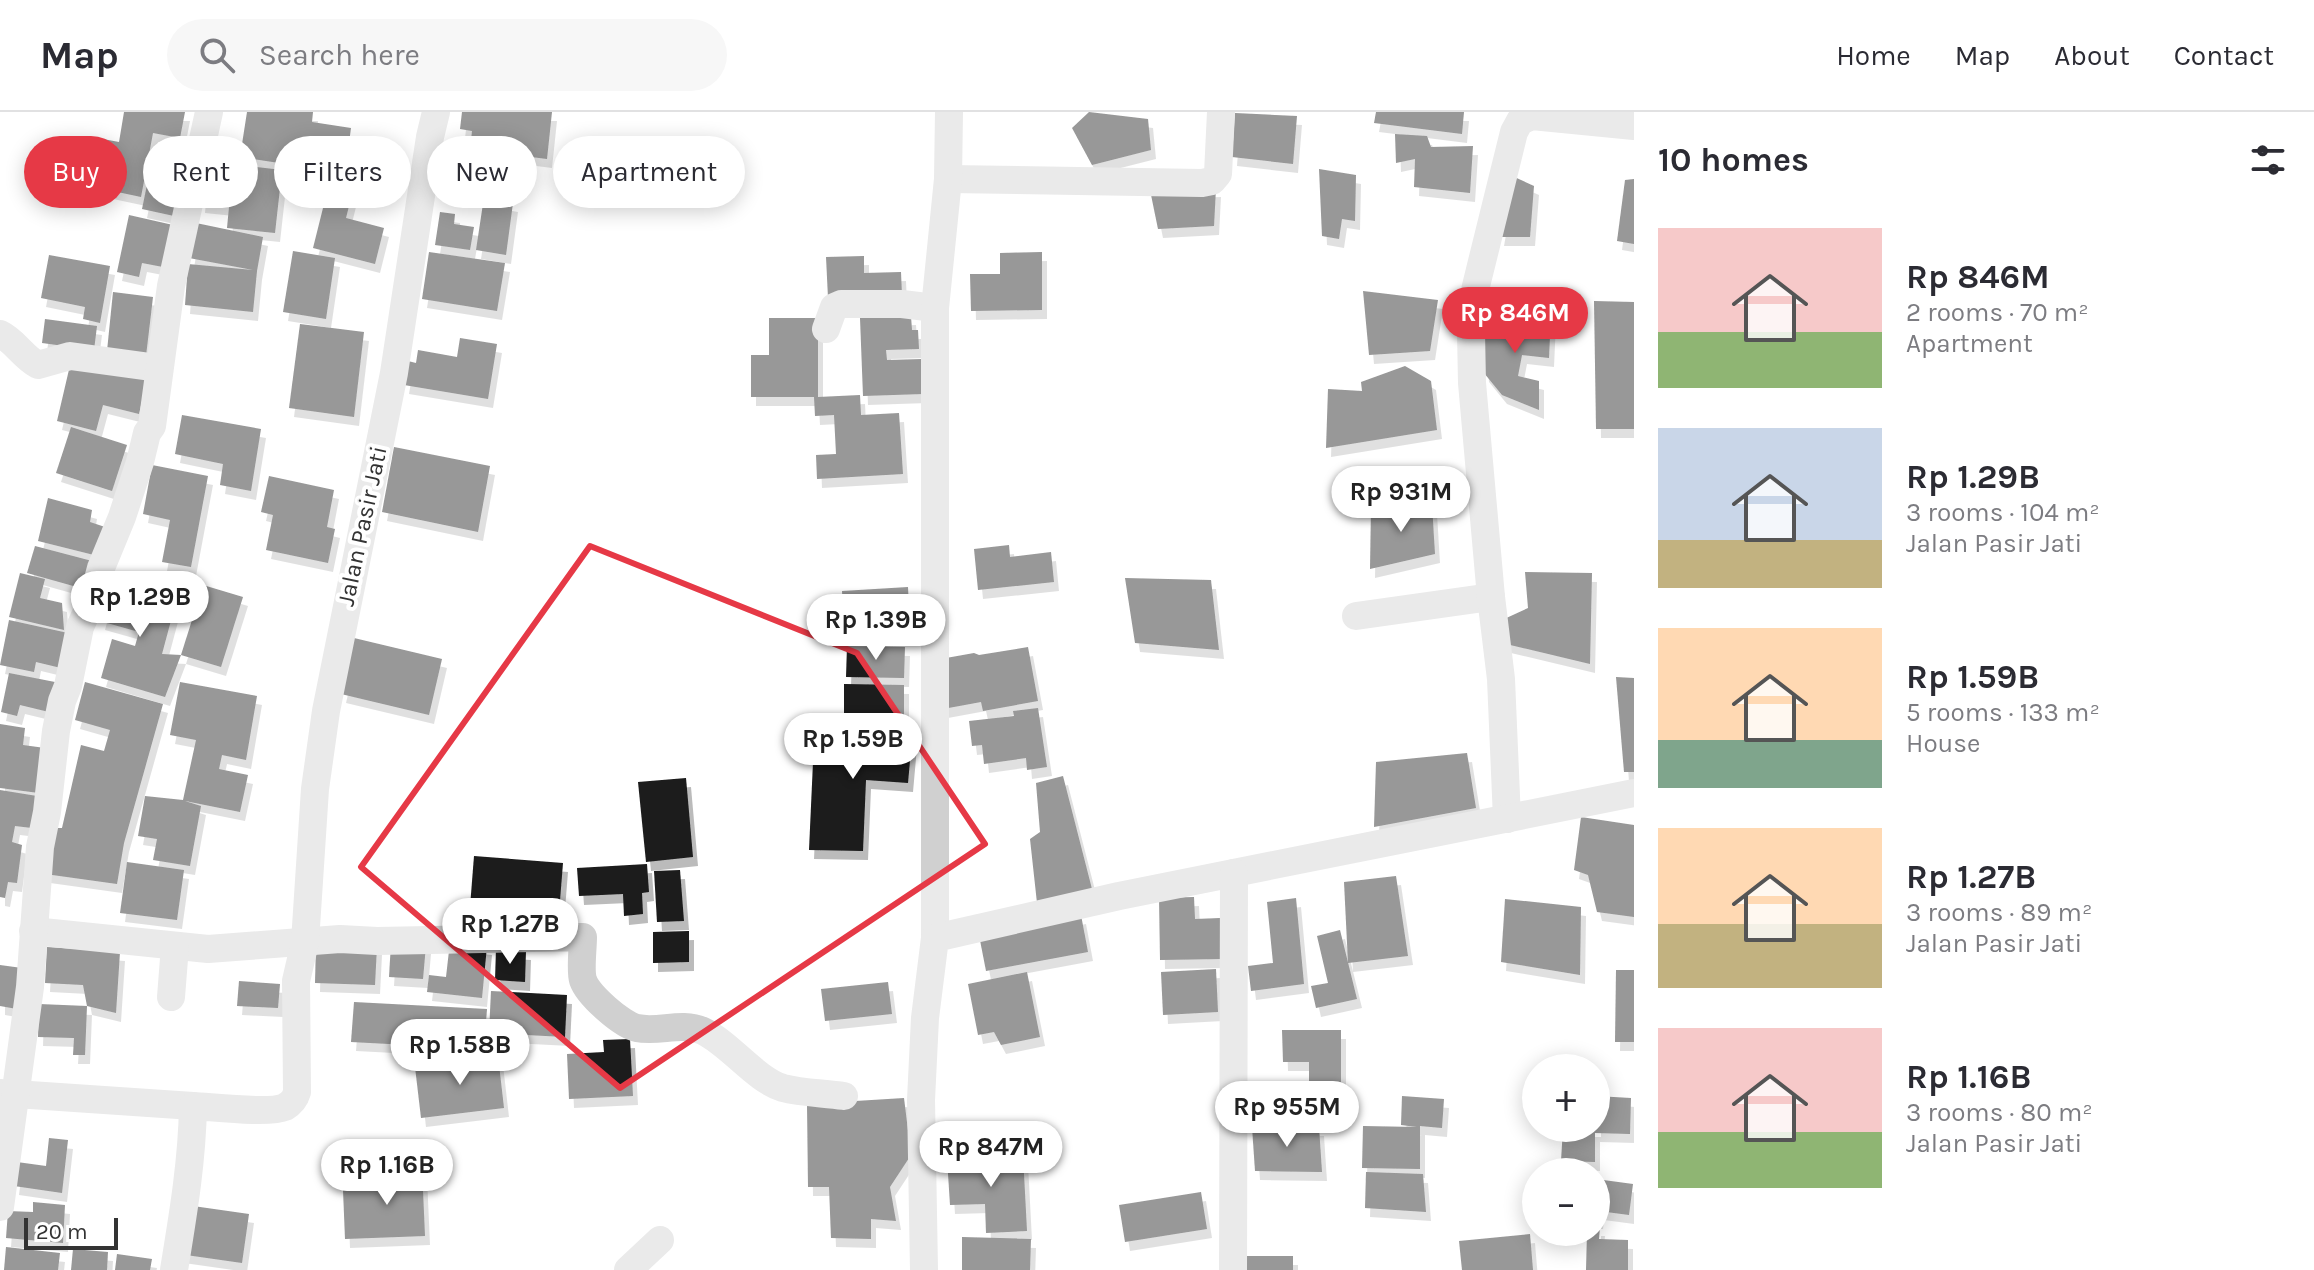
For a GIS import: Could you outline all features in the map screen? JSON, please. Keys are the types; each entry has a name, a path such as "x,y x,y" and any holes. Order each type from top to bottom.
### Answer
{"street":[{"path":"0,1207 8,1094 30,987 40,847 56,731 80,627 93,598 147,433 152,426 173,275 209,112"},
{"name":"Jalan Pasir Jati","path":"193,1106 267,1110 282,1108 295,1097 296,981 305,942 315,789 326,711 394,373 436,112"},
{"path":"924,1270 921,1100 925,1018 935,938 935,308 948,179 949,112"},
{"path":"948,179 1212,181 1218,174 1221,112"},
{"path":"1507,819 1501,679 1472,383 1471,332 1475,290 1514,132 1520,121 1532,116 1634,126"},
{"path":"826,329 834,307 841,304 902,304 935,308"},
{"path":"0,334 38,365 70,356 158,368"},
{"path":"1356,616 1491,597"},
{"path":"935,938 1234,873 1634,793"},
{"path":"1233,1270 1234,873"},
{"path":"33,931 222,949 340,939 583,937 583,980 593,994 625,1023 638,1029 681,1026 699,1029 781,1088 844,1096"},
{"path":"171,997 175,946"},
{"path":"8,1094 193,1106 190,1171 174,1270"},
{"path":"628,1270 660,1240"}],"highlighted area":[{"path":"590,546 857,653 985,844 620,1088 361,867"}],"building":[{"path":"124,112 185,112 180,136 153,133 152,136 143,136 141,197 127,194 127,136 120,136"},
{"path":"247,112 313,112 312,122 351,128 350,136 274,136 274,162 258,160 258,136 243,136"},
{"path":"462,112 552,112 547,159 537,158 537,136 471,136 472,131 460,129"},
{"path":"1089,112 1148,119 1151,150 1092,165 1072,128"},
{"path":"1376,112 1464,112 1462,134 1374,123"},
{"path":"1235,113 1297,116 1293,164 1232,157"},
{"path":"1395,134 1427,136 1431,147 1473,146 1470,193 1414,187 1415,159 1396,163"},
{"path":"258,167 274,169 274,208 278,208 275,233 227,228 229,208 258,208"},
{"path":"1319,169 1356,175 1355,221 1342,219 1339,239 1322,236"},
{"path":"1510,175 1534,186 1530,237 1499,237"},
{"path":"1634,179 1634,244 1617,241 1625,180"},
{"path":"1216,188 1214,226 1158,229 1150,190"},
{"path":"143,204 143,208 176,208 174,216 142,209"},
{"path":"323,208 348,208 346,218 384,228 375,264 313,248"},
{"path":"482,208 512,208 506,255 476,250"},
{"path":"440,212 455,214 454,224 474,227 470,250 435,245"},
{"path":"129,215 173,225 163,267 142,263 139,277 117,272"},
{"path":"196,223 263,237 253,312 185,305 188,264 253,270 189,258"},
{"path":"293,251 335,258 326,319 283,312"},
{"path":"429,252 505,263 497,311 422,299"},
{"path":"1042,252 1042,310 971,311 970,274 1000,274 1000,253"},
{"path":"49,255 110,266 100,323 83,319 85,307 41,298"},
{"path":"864,256 864,273 901,272 902,295 828,298 826,257"},
{"path":"1363,291 1438,300 1430,351 1369,355"},
{"path":"113,292 153,297 146,356 107,351"},
{"path":"1594,301 1634,302 1634,429 1596,429"},
{"path":"1551,313 1549,358 1522,355 1518,376 1539,381 1539,410 1502,395 1484,373 1480,328"},
{"path":"911,316 912,330 918,330 919,349 886,350 887,360 922,359 923,394 863,396 860,318"},
{"path":"769,318 818,318 818,397 860,395 861,415 899,413 903,474 817,479 816,455 836,454 834,415 815,416 814,397 751,397 751,355 769,355"},
{"path":"45,319 97,326 94,350 42,343"},
{"path":"300,324 364,332 354,417 289,408"},
{"path":"460,338 497,344 488,399 404,385 408,361 416,363 418,350 457,357"},
{"path":"71,361 147,379 139,414 103,405 96,431 57,421"},
{"path":"1405,366 1431,381 1437,430 1326,448 1328,389 1362,391 1361,382"},
{"path":"182,415 261,429 251,491 220,485 223,464 175,454"},
{"path":"71,427 127,445 112,491 56,473"},
{"path":"394,447 490,466 478,532 382,512"},
{"path":"152,465 208,476 191,567 162,562 170,520 143,514"},
{"path":"269,476 334,490 327,527 335,529 328,563 266,550 273,515 261,512"},
{"path":"48,498 92,510 90,522 105,527 98,556 38,541"},
{"path":"1432,505 1435,554 1370,569 1371,506"},
{"path":"1009,545 1010,557 1051,552 1054,582 978,590 974,549"},
{"path":"35,546 92,561 84,589 27,573"},
{"path":"1525,572 1592,573 1590,664 1506,644 1502,620 1528,608"},
{"path":"20,573 45,579 40,598 62,603 64,630 9,617"},
{"path":"1125,578 1211,580 1219,650 1135,643"},
{"path":"111,580 177,598 162,654 181,655 165,697 101,678 112,639 135,646 139,632 100,621"},
{"path":"203,585 243,597 221,667 181,655"},
{"path":"908,587 910,630 867,632 867,641 845,642 842,591"},
{"path":"9,620 68,633 61,668 36,662 34,672 0,665"},
{"path":"354,638 442,659 429,715 341,694"},
{"path":"847,646 905,647 904,678 846,677"},
{"path":"1028,647 1038,701 983,711 981,702 943,709 935,660"},
{"path":"9,673 55,682 49,712 20,705 17,716 1,712"},
{"path":"1616,677 1634,678 1634,772 1624,772"},
{"path":"85,682 163,704 124,843 117,884 38,873 46,828 62,828 81,745 104,751 110,730 75,720"},
{"path":"180,682 257,696 246,760 222,755 219,769 248,775 240,812 185,801 201,806 190,866 153,860 157,839 138,836 145,796 183,800 196,740 170,735"},
{"path":"844,684 904,685 904,715 844,715"},
{"path":"1038,708 1047,767 1027,770 1026,758 984,764 982,745 972,746 969,721 1014,716 1013,711"},
{"path":"0,724 25,728 23,745 45,748 39,793 0,788"},
{"path":"838,724 913,727 908,783 866,780 863,851 809,850 813,762"},
{"path":"1467,753 1476,808 1374,827 1376,762"},
{"path":"1063,776 1092,889 1037,903 1030,839 1040,832 1036,783"},
{"path":"686,778 693,857 646,862 638,782"},
{"path":"0,790 37,796 32,828 15,826 12,842 22,845 17,883 8,882 5,898 0,897"},
{"path":"1581,817 1634,825 1634,917 1597,912 1588,875 1574,870"},
{"path":"474,856 563,863 559,913 470,907"},
{"path":"127,862 184,870 177,920 120,913"},
{"path":"647,864 649,892 642,893 643,914 624,916 623,894 579,896 577,868"},
{"path":"680,870 684,921 657,922 654,871"},
{"path":"1396,876 1408,956 1348,963 1344,882"},
{"path":"1194,897 1195,919 1220,918 1221,959 1160,960 1159,898"},
{"path":"1296,898 1304,984 1251,991 1248,966 1273,963 1267,902"},
{"path":"1505,899 1581,907 1580,975 1501,962"},
{"path":"1081,915 1088,952 986,971 979,935"},
{"path":"1340,930 1357,999 1316,1008 1311,986 1328,983 1317,936"},
{"path":"689,931 689,962 653,963 653,932"},
{"path":"450,942 487,946 482,998 427,992 429,975 446,977"},
{"path":"391,943 426,945 423,979 389,977"},
{"path":"316,944 377,946 375,985 315,983"},
{"path":"47,947 120,952 116,1013 87,1006 83,985 45,983"},
{"path":"496,949 526,951 525,982 495,980"},
{"path":"0,965 22,968 17,1009 0,1006"},
{"path":"1216,969 1218,1012 1163,1015 1161,972"},
{"path":"1616,970 1634,970 1634,1042 1615,1042"},
{"path":"1027,972 1040,1037 1001,1045 994,1032 978,1035 968,984"},
{"path":"239,981 280,984 278,1008 237,1006"},
{"path":"888,982 892,1014 825,1021 821,989"},
{"path":"491,991 567,995 565,1037 489,1033"},
{"path":"354,1002 487,1009 484,1049 351,1042"},
{"path":"39,1004 87,1006 85,1055 73,1055 74,1038 38,1037"},
{"path":"1282,1030 1341,1030 1341,1082 1309,1082 1309,1062 1283,1062"},
{"path":"630,1039 633,1096 569,1099 567,1054 604,1052 603,1040"},
{"path":"498,1056 504,1108 421,1118 415,1067"},
{"path":"1402,1096 1444,1099 1442,1128 1420,1126 1420,1169 1362,1168 1363,1126 1417,1127 1401,1125"},
{"path":"1610,1097 1631,1098 1630,1134 1610,1133"},
{"path":"904,1098 911,1155 890,1187 896,1221 871,1219 871,1239 831,1238 829,1187 808,1187 807,1104"},
{"path":"1252,1127 1319,1127 1322,1172 1255,1171"},
{"path":"49,1138 68,1140 62,1193 14,1186 17,1162 46,1166"},
{"path":"1562,1142 1595,1142 1595,1158 1561,1158"},
{"path":"1023,1155 1027,1231 986,1233 985,1204 950,1205 947,1158"},
{"path":"422,1168 425,1236 345,1239 343,1190 376,1188 376,1170"},
{"path":"1366,1172 1423,1174 1426,1212 1365,1208"},
{"path":"1610,1181 1633,1184 1629,1215 1610,1212"},
{"path":"1201,1192 1207,1229 1125,1242 1119,1205"},
{"path":"33,1202 65,1205 63,1243 6,1238 8,1211 33,1212"},
{"path":"186,1205 249,1214 242,1263 179,1254"},
{"path":"1522,1235 1522,1246 1531,1246 1533,1270 1462,1270 1459,1241"},
{"path":"962,1237 1031,1239 1030,1270 962,1270"},
{"path":"1610,1239 1628,1240 1628,1270 1586,1270 1587,1246 1610,1246"},
{"path":"6,1247 60,1253 58,1270 4,1270"},
{"path":"73,1249 108,1252 107,1270 71,1270"},
{"path":"117,1254 152,1259 150,1270 115,1270"},
{"path":"1245,1256 1293,1256 1293,1270 1245,1270"}]}
